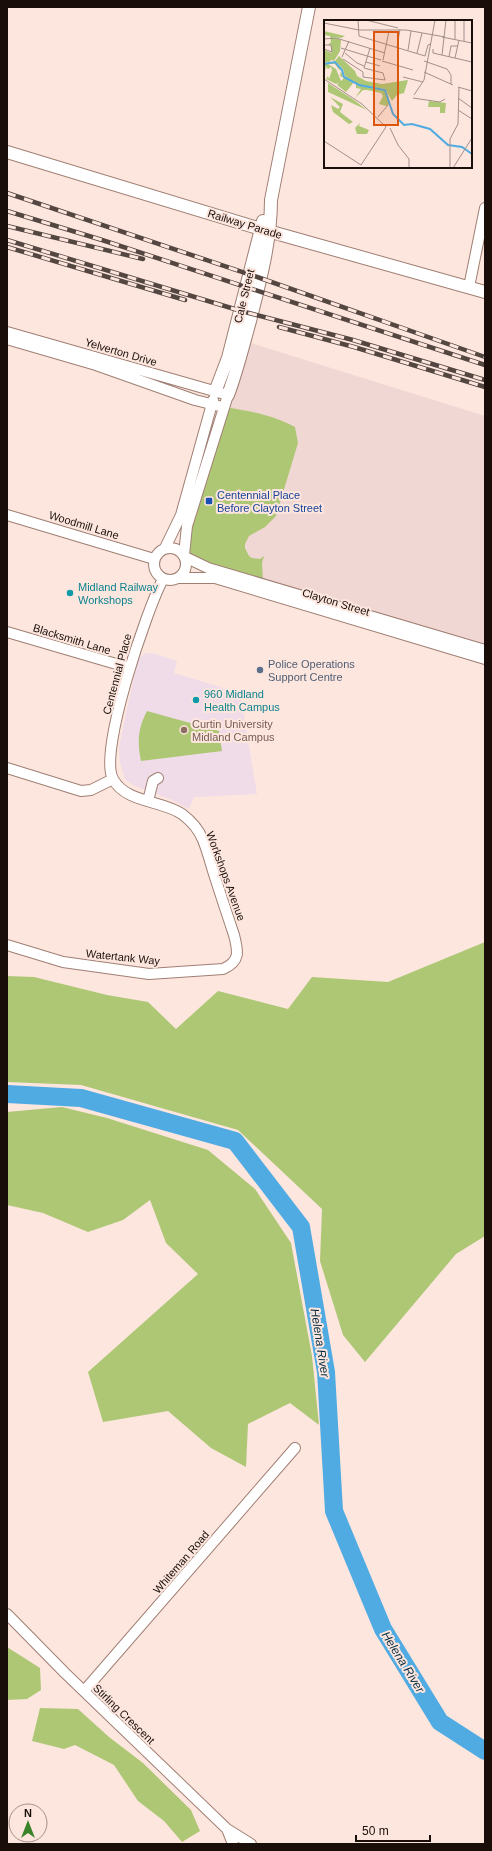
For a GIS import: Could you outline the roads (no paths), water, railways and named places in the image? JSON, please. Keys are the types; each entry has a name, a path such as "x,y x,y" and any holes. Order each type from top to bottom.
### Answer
{"street":[{"name":"Cale Street","path":"215,392 228,358 265,230 309,7"},
{"name":"Railway Parade","path":"7,152 265,230 485,292"},
{"path":"469,287 485,208"},
{"name":"Cale Street","path":"228,395 252,314 265,230"},
{"name":"Yelverton Drive","path":"7,332 228,395"},
{"name":"Yelverton Drive","path":"7,339 96,365 212,405 223,407"},
{"path":"165,548 180,515 215,392"},
{"path":"185,556 176,548 165,548 160,550 154,559 154,568 163,579 168,580 179,578 185,571 187,526 228,395"},
{"name":"Woodmill Lane","path":"7,515 154,559"},
{"name":"Clayton Street","path":"185,556 197,564 208,568 485,650"},
{"name":"Clayton Street","path":"179,578 215,578 485,659"},
{"name":"Centennial Place","path":"113,779 110,768 110,753 130,668 146,618 163,579"},
{"name":"Blacksmith Lane","path":"7,632 130,668"},
{"path":"7,768 81,790 91,790 113,779"},
{"path":"148,801 153,781 158,778"},
{"name":"Workshops Avenue","path":"113,779 121,790 133,796 169,807 183,814 203,839 234,935 237,950 236,959"},
{"name":"Watertank Way","path":"7,945 63,962 149,974 224,968 231,965 236,959"},
{"name":"Whiteman Road","path":"84,1691 295,1448"},
{"name":"Stirling Crescent","path":"7,1614 226,1829 251,1844"},
{"name":"Stirling Crescent","path":"226,1829 233,1844"}],"waterway":[{"name":"Helena River","path":"7,1094 81,1098 235,1141 301,1227 326,1372 334,1511 383,1629 440,1722 485,1751"}],"railway":[{"path":"7,193 260,278 485,357"},
{"path":"7,211 102,240 485,365"},
{"path":"7,226 143,259"},
{"path":"7,240 241,311 353,340 485,380"},
{"path":"7,247 185,300"},
{"path":"279,327 354,347 485,387"}],"place":[{"name":"Centennial Place Before Clayton Street","path":"209,501"},
{"name":"Midland Railway Workshops","path":"70,593"},
{"name":"Police Operations Support Centre","path":"260,670"},
{"name":"960 Midland Health Campus","path":"196,700"},
{"name":"Curtin University Midland Campus","path":"184,730"}]}
